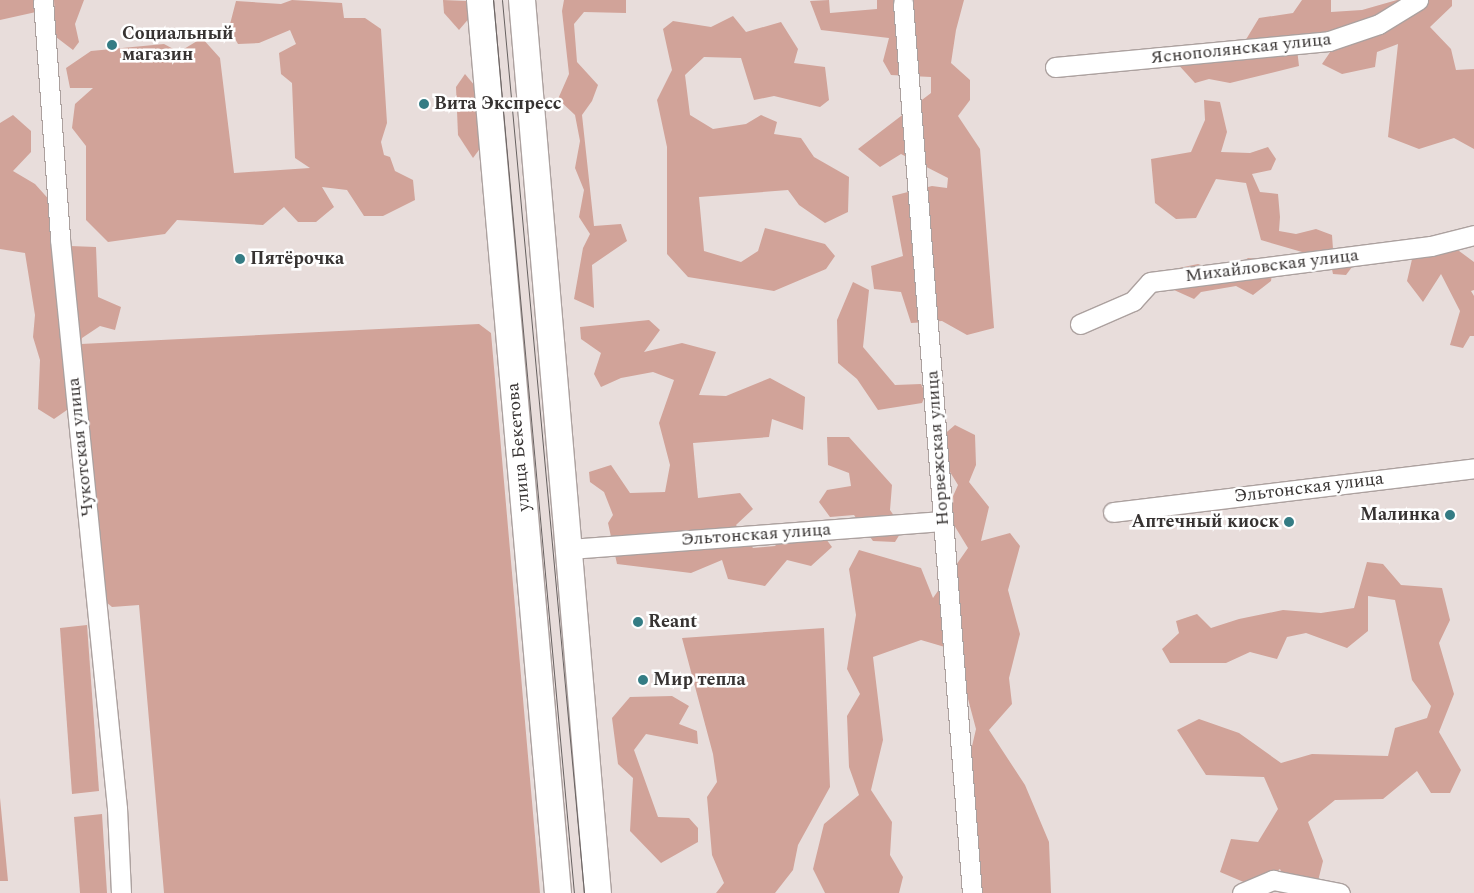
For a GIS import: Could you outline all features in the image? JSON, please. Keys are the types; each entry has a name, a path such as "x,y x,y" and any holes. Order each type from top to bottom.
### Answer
{"main road":[{"name":"улица Бекетова","path":"480,0 558,893"},
{"path":"522,0 598,893"}],"street":[{"name":"Чукотская улица","path":"43,0 60,239 115,789 121,893"},
{"name":"Яснополянская улица","path":"1055,67 1329,41 1379,24 1418,0"},
{"name":"Норвежская улица","path":"903,3 972,893"},
{"name":"Михайловская улица","path":"1080,324 1133,301 1150,282 1431,246 1474,235"},
{"name":"Эльтонская улица","path":"1114,512 1474,468"},
{"name":"Эльтонская улица","path":"569,549 943,521"},
{"path":"1242,893 1273,880 1340,893"}],"shaded area":[{"path":"0,0 41,0 36,12 0,20"},
{"path":"54,0 84,0 75,24 79,42 73,50 56,37"},
{"path":"292,0 342,3 344,18 365,18 381,29 387,123 381,142 384,155 390,157 395,171 413,180 415,200 383,216 364,216 347,190 322,187 334,207 316,222 298,222 284,207 263,225 177,220 165,234 108,242 86,220 86,146 72,128 75,104 93,88 70,88 66,68 91,51 164,44 179,52 202,38 220,58 234,173 310,168 295,158 292,83 281,74 279,53 296,44 290,30 259,43 238,44 229,28 236,1 281,4"},
{"path":"443,0 466,1 471,16 459,30 444,13"},
{"path":"564,0 626,0 626,13 584,12 574,24 577,62 598,85 592,101 582,115 594,226 621,224 627,241 592,265 594,308 574,299 583,248 590,234 579,217 584,190 575,168 580,141 575,115 558,99 569,74 562,11"},
{"path":"829,0 830,13 877,9 877,0 964,0 956,30 951,63 970,80 970,100 958,116 980,149 994,328 967,335 942,321 911,323 901,292 874,289 871,266 903,256 892,196 932,186 947,188 948,178 901,154 880,167 858,149 931,93 931,77 891,75 883,61 889,38 821,30 810,1"},
{"path":"1302,0 1331,0 1331,12 1362,10 1397,0 1452,0 1452,6 1430,27 1451,49 1456,70 1474,69 1474,149 1454,138 1419,149 1388,137 1398,44 1377,52 1375,67 1342,74 1322,64 1335,45 1296,41 1299,66 1230,83 1209,79 1195,83 1175,61 1236,56 1259,18 1293,13"},
{"path":"733,16 746,32 781,22 798,49 794,63 825,67 829,100 820,107 774,96 754,100 741,58 704,57 685,75 690,115 713,129 746,124 761,115 777,122 774,134 801,138 814,157 849,177 848,212 825,223 799,205 788,190 699,197 704,251 741,262 758,251 765,228 825,244 835,256 826,269 774,291 688,277 667,254 667,147 657,100 672,70 663,29 673,21 711,27"},
{"path":"465,74 480,92 487,139 473,158 458,135 456,87"},
{"path":"1204,100 1220,102 1227,132 1221,152 1250,153 1268,147 1276,159 1271,170 1252,174 1260,192 1278,194 1279,231 1296,234 1316,229 1332,235 1333,249 1351,251 1358,259 1346,275 1333,274 1328,251 1309,254 1261,240 1246,183 1216,179 1196,218 1176,219 1155,203 1151,159 1191,152 1205,120"},
{"path":"13,115 31,131 31,152 13,171 35,184 53,204 70,246 96,247 98,297 121,307 115,330 100,326 82,338 81,344 479,324 491,333 540,893 164,893 139,605 112,607 105,601 77,403 54,419 38,409 40,360 33,337 35,315 25,253 0,249 0,123"},
{"path":"1451,245 1474,262 1474,290 1471,291 1474,296 1474,336 1470,336 1463,348 1450,345 1460,311 1441,274 1423,302 1407,281 1413,255"},
{"path":"1248,258 1274,260 1271,281 1253,295 1236,286 1201,292 1194,299 1174,290 1174,269 1198,264 1210,268 1238,265"},
{"path":"853,282 869,290 863,347 895,385 921,384 926,394 922,403 878,410 857,379 838,363 837,320"},
{"path":"649,320 660,330 644,352 682,343 716,352 699,395 726,396 770,378 805,397 803,430 772,419 769,437 693,443 698,498 740,493 753,509 736,525 753,548 775,546 792,528 817,527 832,547 811,566 787,560 765,586 728,579 722,560 691,573 617,564 608,523 613,515 604,492 590,482 589,472 611,465 630,493 665,492 670,465 659,423 674,380 653,372 621,378 601,387 594,374 601,353 581,339 580,327"},
{"path":"955,425 975,435 976,465 969,482 989,507 981,541 1010,533 1020,546 1008,590 1020,634 1009,678 1012,704 989,730 1025,785 1049,842 1051,893 976,893 967,768 976,729 955,650 921,640 873,657 883,740 871,790 892,822 890,855 903,877 899,893 825,893 813,869 824,824 859,795 849,767 847,716 860,694 847,669 856,615 849,569 859,550 921,568 933,598 968,548 946,512 958,485 942,459 941,437"},
{"path":"827,437 849,437 892,485 890,510 903,529 895,542 873,541 854,515 830,517 819,502 827,490 851,486 849,473 828,465"},
{"path":"1367,562 1383,564 1401,585 1442,588 1450,620 1439,643 1454,694 1439,732 1461,770 1450,793 1431,793 1417,771 1383,799 1335,800 1308,822 1323,861 1315,893 1291,893 1280,869 1253,886 1220,872 1231,839 1258,842 1278,809 1264,777 1206,775 1177,730 1199,719 1239,733 1281,763 1312,754 1388,756 1395,728 1427,718 1431,706 1412,680 1395,600 1368,596 1368,631 1347,648 1306,633 1287,637 1277,659 1250,652 1226,663 1170,663 1162,649 1179,633 1176,621 1197,614 1211,628 1239,619 1283,610 1321,613 1354,608"},
{"path":"87,625 99,791 72,794 60,628"},
{"path":"824,628 830,787 798,845 793,870 775,893 716,893 724,883 712,855 707,797 717,782 713,754 682,638"},
{"path":"672,696 689,706 679,724 697,731 698,744 646,734 634,750 658,817 689,818 698,828 698,842 661,863 630,831 633,778 618,764 612,718 630,697"},
{"path":"0,798 8,881 0,881"},
{"path":"102,814 107,893 80,893 74,817"}],"tram line":[{"path":"493,0 574,893"},
{"path":"502,0 584,893"}],"place":[{"name":"Социальный магазин","path":"112,45"},
{"name":"Вита Экспресс","path":"424,104"},
{"name":"Пятёрочка","path":"240,259"},
{"name":"Малинка","path":"1450,515"},
{"name":"Аптечный киоск","path":"1289,522"},
{"name":"Reant","path":"638,622"},
{"name":"Мир тепла","path":"643,680"}]}
